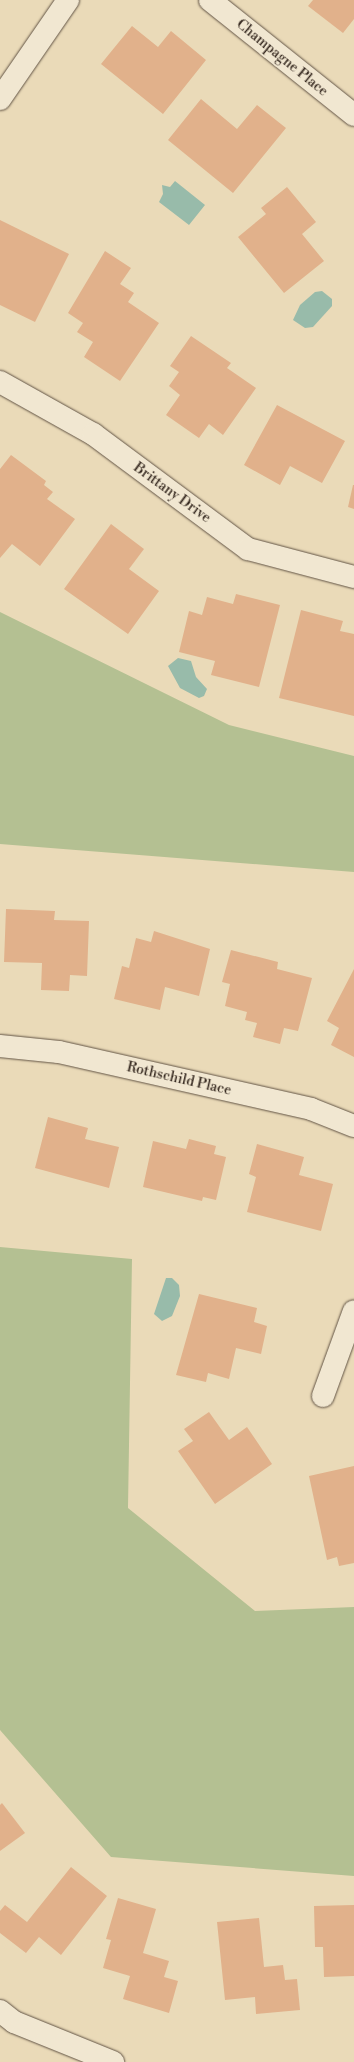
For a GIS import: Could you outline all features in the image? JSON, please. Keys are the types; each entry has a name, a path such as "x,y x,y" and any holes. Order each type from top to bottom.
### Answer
{"street":[{"path":"0,99 68,0"},
{"name":"Champagne Place","path":"210,0 354,115"},
{"name":"Brittany Drive","path":"0,382 92,434 248,549 354,577"},
{"name":"Rothschild Place","path":"0,1046 59,1052 311,1109 354,1126"},
{"path":"322,1396 354,1311"},
{"path":"0,2011 14,2022 106,2061"}],"shaded area":[{"path":"175,181 205,205 189,225 159,202 163,194 162,185 170,187"},
{"path":"322,291 332,299 332,306 313,327 305,328 293,320 300,305 315,292"},
{"path":"0,612 229,725 354,756 354,872 0,844"},
{"path":"178,658 191,661 196,677 207,689 204,696 199,698 180,688 168,666"},
{"path":"0,1247 132,1259 128,1508 255,1611 354,1607 354,1876 111,1857 0,1730"},
{"path":"166,1278 172,1278 179,1285 180,1296 172,1316 162,1321 154,1314"}],"building":[{"path":"313,0 354,0 354,19 343,33 308,6"},
{"path":"132,26 158,47 171,31 206,60 163,114 101,64"},
{"path":"201,99 237,129 257,105 286,128 233,193 168,140"},
{"path":"287,187 316,222 302,234 324,261 284,293 238,237 266,214 261,208"},
{"path":"0,220 69,254 35,322 0,305"},
{"path":"105,251 131,268 120,284 134,293 128,302 159,323 120,381 84,357 93,342 77,332 83,323 68,313"},
{"path":"191,336 231,363 227,368 256,388 223,435 209,424 199,438 166,415 180,395 169,386 179,372 170,366"},
{"path":"277,405 345,441 322,483 290,466 280,485 244,465"},
{"path":"11,455 46,481 44,485 53,492 47,499 75,519 40,566 12,544 0,558 0,469"},
{"path":"354,485 354,509 348,507"},
{"path":"111,524 144,549 129,569 159,591 128,634 64,589"},
{"path":"236,594 280,605 259,687 211,675 215,661 179,652 189,611 202,615 207,597 233,604"},
{"path":"301,610 343,621 340,631 354,634 354,716 279,698"},
{"path":"6,909 55,911 54,920 89,921 87,976 70,975 69,991 41,990 42,963 4,962"},
{"path":"154,931 210,949 199,996 165,987 160,1010 114,999 122,966 129,968 136,938 151,942"},
{"path":"231,950 278,962 277,969 312,978 298,1031 284,1028 280,1044 253,1037 257,1023 245,1020 247,1012 225,1006 230,984 222,982"},
{"path":"354,969 354,1057 331,1045 339,1028 327,1021"},
{"path":"48,1117 88,1128 85,1139 119,1147 109,1188 35,1168"},
{"path":"189,1139 216,1146 214,1154 226,1157 216,1200 203,1197 202,1201 143,1187 153,1141 186,1149"},
{"path":"257,1144 304,1157 299,1175 333,1184 321,1231 247,1212 256,1177 249,1174"},
{"path":"199,1294 257,1308 254,1322 267,1326 261,1354 236,1348 229,1379 208,1373 206,1382 176,1375"},
{"path":"209,1412 229,1440 247,1427 272,1464 215,1504 178,1451 193,1441 184,1429"},
{"path":"354,1466 354,1563 339,1566 337,1557 327,1560 309,1476"},
{"path":"2,1803 25,1833 0,1851 0,1805"},
{"path":"71,1867 107,1896 61,1955 39,1937 26,1953 0,1933 0,1911 5,1905 27,1922"},
{"path":"118,1898 156,1909 143,1953 169,1961 164,1977 178,1981 169,2013 123,1999 130,1976 103,1968 111,1940 106,1939"},
{"path":"354,1905 354,1976 324,1977 323,1947 315,1947 314,1906"},
{"path":"259,1918 264,1967 283,1965 285,1980 297,1979 300,2010 256,2014 255,1997 225,2000 217,1922"}]}
